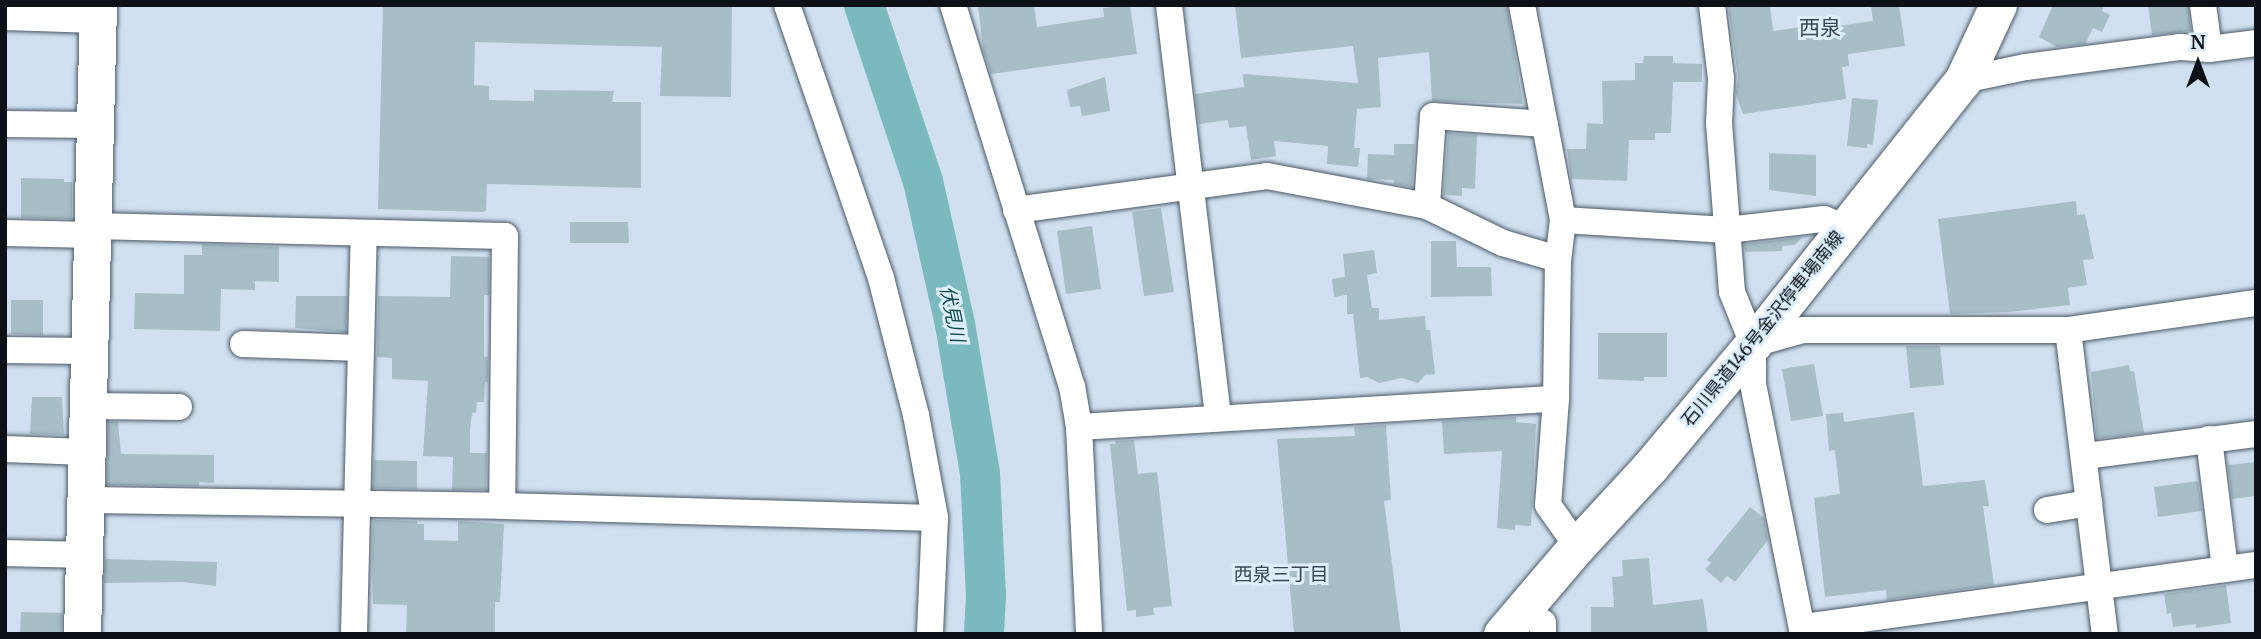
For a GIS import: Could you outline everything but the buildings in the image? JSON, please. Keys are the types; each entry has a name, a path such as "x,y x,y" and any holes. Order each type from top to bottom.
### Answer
{"main road":[{"name":"石川県道146号金沢停車場南線","path":"1523,625 1577,546 1650,467 1753,344 1963,80 1998,5"},
{"path":"82,634 88,500 88,351 98,13"}],"street":[{"path":"788,5 881,278 916,415 935,518 930,634"},
{"path":"953,5 1072,386 1079,427 1089,634"},
{"path":"1169,5 1218,418"},
{"path":"1522,5 1563,220 1558,260 1556,399 1548,505 1577,546"},
{"path":"1712,5 1721,78 1719,122 1732,292 1753,344 1753,384 1803,631 1921,623 2100,587 2256,565"},
{"path":"2203,5 2209,49"},
{"path":"5,17 98,13"},
{"path":"1963,80 2025,67 2181,47 2209,49 2256,43"},
{"path":"1427,206 1433,116 1545,124"},
{"path":"5,124 95,125"},
{"path":"1016,210 1267,176 1427,206 1503,243 1558,260"},
{"path":"1563,220 1727,230 1825,219 1845,228"},
{"path":"5,233 93,231 505,236 502,506"},
{"path":"355,634 363,233"},
{"path":"1753,344 1803,330 2068,330 2256,303"},
{"path":"2068,330 2086,456 2105,634"},
{"path":"243,344 361,348"},
{"path":"5,350 88,351"},
{"path":"1079,427 1556,399"},
{"path":"87,406 179,407"},
{"path":"2086,456 2256,434"},
{"path":"2209,439 2225,569"},
{"path":"5,449 86,452"},
{"path":"88,500 502,506 935,518"},
{"path":"2047,510 2089,503"},
{"path":"5,553 85,555"}],"waterway":[{"name":"伏見川","path":"864,5 923,181 955,324 980,473 986,595 984,634"}],"district":[{"name":"西泉","path":"1820,28"},
{"name":"西泉三丁目","path":"1281,575"}]}
